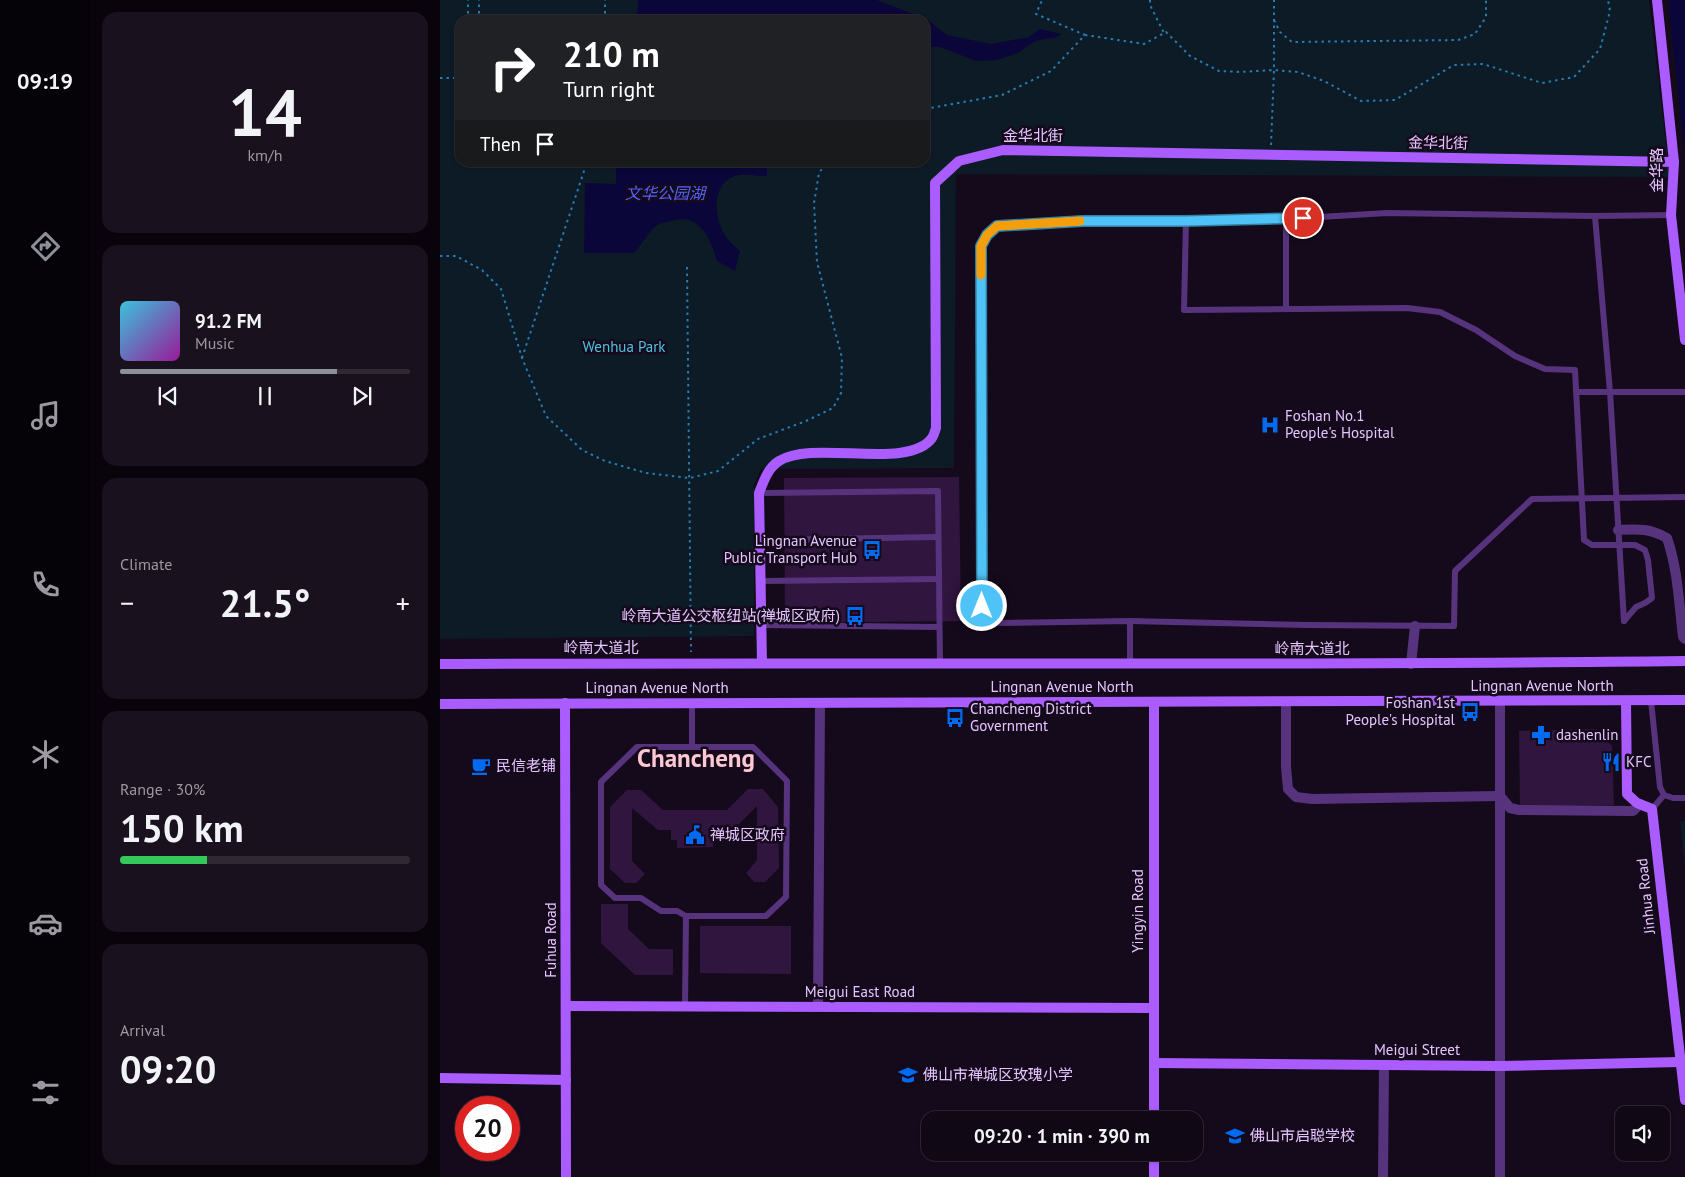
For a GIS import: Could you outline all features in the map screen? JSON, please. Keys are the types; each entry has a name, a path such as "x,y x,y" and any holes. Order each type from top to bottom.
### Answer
{"street":[{"name":"金华路","path":"1657,0 1674,162 1671,215 1685,340"},
{"name":"金华北街","path":"762,663 760,493 765,477 772,466 780,460 806,454 898,453 913,451 932,438 936,428 935,183 959,162 1003,150 1674,162"},
{"path":"1618,530 1637,529 1653,531 1667,538 1676,574 1683,637 1685,639"},
{"path":"1411,664 1415,626"},
{"name":"岭南大道北","path":"440,664 1411,664 1685,661"},
{"name":"Lingnan Avenue North","path":"440,704 1685,700"},
{"path":"1500,701 1500,1177"},
{"path":"1626,701 1627,794 1640,804 1652,809"},
{"name":"Yingyin Road","path":"1154,702 1154,1111"},
{"path":"1286,702 1288,789 1296,797 1312,799 1500,796"},
{"name":"Fuhua Road","path":"565,703 566,1177"},
{"path":"818,1007 820,703"},
{"path":"1500,796 1510,808 1519,810 1633,811 1640,804"},
{"name":"Jinhua Road","path":"1652,809 1685,1100"},
{"name":"Meigui East Road","path":"566,1006 1153,1008"},
{"name":"Meigui Street","path":"1154,1064 1500,1066 1680,1062"},
{"path":"1383,1177 1384,1065"},
{"path":"440,1078 566,1080"},
{"path":"1154,1161 1154,1177"}],"lane":[{"path":"1671,215 1594,216 1387,213 1286,219 1083,221 997,226 987,235 981,246 982,606 987,618 998,623 1130,620 1454,626 1455,571 1532,498 1685,498"},
{"path":"1186,221 1184,310 1407,308 1440,312 1476,330 1515,356 1545,369 1575,370 1584,540 1592,544 1619,544 1635,544 1645,550 1648,560 1652,598 1645,604 1636,607 1624,621 1619,544 1618,530 1616,498 1610,392 1594,216"},
{"path":"1286,219 1286,309"},
{"path":"1576,392 1685,392"},
{"path":"760,493 938,490 940,664"},
{"path":"760,540 938,538"},
{"path":"760,581 939,579"},
{"path":"1130,620 1130,664"},
{"path":"761,625 939,627"},
{"path":"1651,701 1660,787 1664,795 1673,798 1685,798"},
{"path":"692,703 692,747"},
{"path":"637,747 753,747 787,782 786,897 766,916 686,916 677,911 660,911 641,898 615,898 601,885 601,782 637,747"},
{"path":"1652,809 1664,795"},
{"path":"685,1006 686,916"}],"path":[{"path":"468,0 468,15"},
{"path":"479,0 479,15"},
{"path":"605,0 605,15"},
{"path":"1042,0 1036,14 1085,35 1144,44 1164,33"},
{"path":"1150,0 1150,5 1164,33 1166,32 1190,56 1219,71 1274,70 1298,72 1324,81 1361,101 1395,100 1454,65 1483,64 1542,83 1574,76 1600,50 1610,11 1608,0"},
{"path":"1271,155 1274,0"},
{"path":"1274,20 1280,32 1292,42 1458,40 1475,34 1486,17 1486,0"},
{"path":"930,108 1002,96 1051,71 1085,35"},
{"path":"440,78 455,78"},
{"path":"522,358 585,167"},
{"path":"440,256 456,256 482,270 501,289 522,358 546,416 582,450 605,462 646,473 690,478 718,471 758,439 806,421 833,408 841,393 842,358 817,262 814,203 819,173 823,167"},
{"path":"687,267 691,663"}],"green space":[{"name":"Wenhua Park","path":"440,0 1649,0 1670,177 956,174 954,468 761,469 754,485 754,636 440,639"},
{"path":"1685,821 1685,864 1680,822"}],"water":[{"path":"638,0 877,0 916,15 637,15"},
{"path":"1668,0 1685,0 1685,156"},
{"path":"930,22 947,35 991,44 1029,37 1040,29 1062,34 1055,38 1035,41 1018,53 997,60 976,61 940,47 930,47"},
{"name":"文华公园湖","path":"616,167 767,167 767,176 739,175 727,180 721,187 718,195 717,212 722,230 740,251 735,271 717,261 712,245 704,231 692,221 684,219 665,222 656,226 634,253 584,253 585,183 616,184"}],"building":[{"name":"Lingnan Avenue Public Transport Hub","path":"959,477 961,621 785,623 784,478"},
{"path":"1596,729 1612,746 1614,805 1520,806 1519,731"},
{"name":"禅城区政府","path":"748,789 763,789 778,807 779,868 765,882 754,882 746,873 757,860 757,806 733,830 719,830 719,840 713,840 713,847 677,848 677,840 671,840 671,830 658,830 632,808 632,861 645,874 636,883 625,883 610,869 610,807 627,790 641,790 663,810 727,810"},
{"path":"601,904 628,904 628,929 649,949 673,949 673,975 635,975 601,943"},
{"path":"700,926 791,926 791,974 700,973"}],"slow traffic":[{"path":"981,275 981,246 987,235 997,226 1080,221"}],"place":[{"name":"Foshan No.1 People's Hospital","path":"1270,425"},
{"name":"Lingnan Avenue Public Transport Hub","path":"872,550"},
{"name":"岭南大道公交枢纽站(禅城区政府)","path":"855,616"},
{"name":"Foshan 1st People's Hospital","path":"1470,712"},
{"name":"Chancheng District Government","path":"955,718"},
{"name":"dashenlin","path":"1541,735"},
{"name":"KFC","path":"1611,762"},
{"name":"民信老铺","path":"481,766"},
{"name":"禅城区政府","path":"695,835"},
{"name":"佛山市禅城区玫瑰小学","path":"908,1075"},
{"name":"佛山市启聪学校","path":"1235,1136"}],"district":[{"name":"Chancheng","path":"696,758"}],"route":[{"path":"982,606 981,246 987,235 997,226 1083,221 1303,218"}]}
